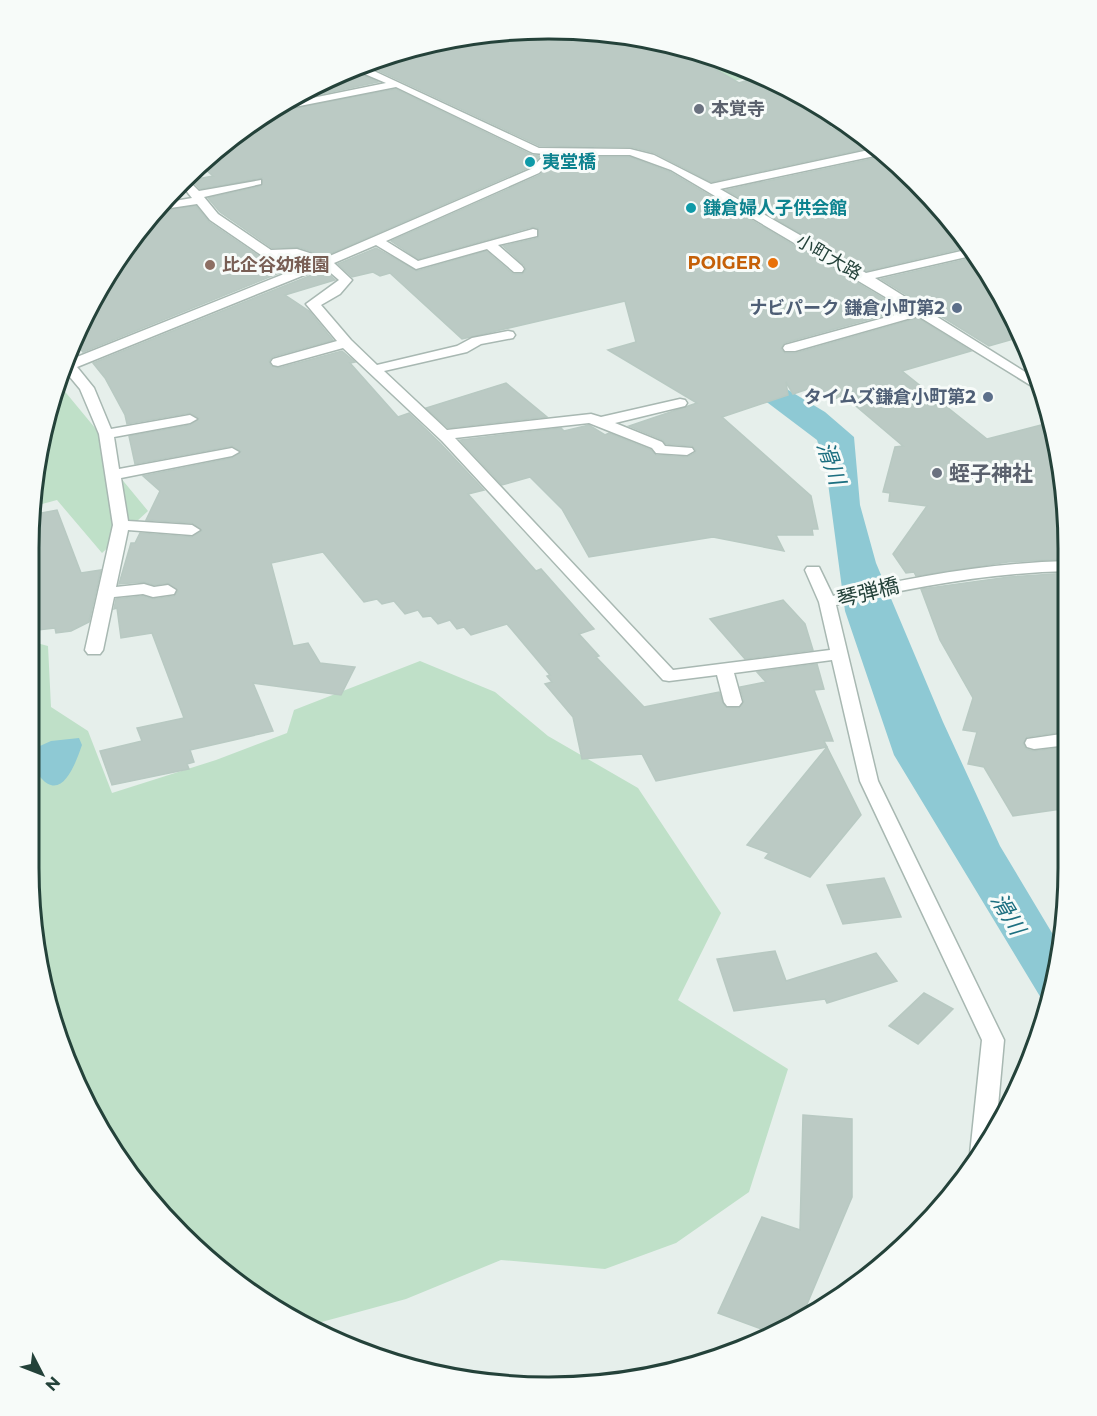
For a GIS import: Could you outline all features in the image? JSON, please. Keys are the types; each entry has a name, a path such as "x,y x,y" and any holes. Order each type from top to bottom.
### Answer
{"street":[{"path":"369,72 537,151 553,153"},
{"path":"299,104 397,84"},
{"name":"小町大路","path":"553,153 630,152 650,157 675,168 864,277 1030,382"},
{"path":"268,270 326,262 535,171 553,153"},
{"path":"710,188 870,153"},
{"path":"174,204 256,182"},
{"path":"189,187 214,217 268,270"},
{"path":"376,240 416,265 533,232"},
{"path":"489,244 518,269"},
{"path":"75,362 297,254 326,262 346,280 335,291 313,304 346,343 444,435 669,676 837,654"},
{"path":"864,277 964,254"},
{"path":"790,348 919,312"},
{"path":"376,369 462,349 477,340 508,335"},
{"path":"278,362 346,343"},
{"path":"71,371 87,388 106,434 121,525 94,650"},
{"path":"603,421 680,403"},
{"path":"106,434 190,418"},
{"path":"444,435 591,418 657,445 661,450 687,451"},
{"path":"114,475 231,452"},
{"path":"121,525 192,530"},
{"name":"琴弾橋","path":"826,602 910,582 1040,566 1058,567"},
{"path":"813,570 826,602 869,781 993,1040 984,1131"},
{"path":"106,594 168,590"},
{"path":"724,669 733,702"},
{"path":"1034,743 1058,740"}],"green space":[{"path":"680,56 744,79 729,82 657,61"},
{"path":"64,391 100,434 101,454 148,511 102,553 57,500 41,504 49,449"},
{"path":"39,644 48,646 51,707 88,731 112,793 216,760 287,733 294,710 420,661 495,692 548,736 638,788 721,913 678,1000 788,1069 749,1192 676,1243 605,1269 501,1260 406,1299 320,1322 294,1309 238,1272 188,1228 144,1178 107,1122 66,1031 56,999 43,934 39,867"}],"water":[{"name":"滑川","path":"515,40 531,40 528,44 593,142 595,159 720,349 825,412 854,437 860,505 876,563 943,722 1000,846 1054,936 1041,998 894,755 845,611 826,468 817,440 768,403 670,345 633,311 608,281 570,162 568,140 513,45"},
{"path":"79,738 82,745 68,776 56,785 49,784 39,774 39,746 51,741"}],"building":[{"path":"548,39 615,43 680,56 707,65 739,83 748,80 803,107 865,149 711,182 655,153 631,147 540,146 376,70 417,56 482,43"},
{"path":"362,75 378,82 317,95"},
{"path":"396,89 532,155 540,156 530,167 325,256 298,247 272,248 220,212 208,198 261,186 262,178 200,189 194,182 198,179 213,176 207,171 213,165 238,144 292,108"},
{"path":"559,157 630,157 670,172 903,310 784,343 781,349 785,353 796,353 918,318 971,351 902,371 987,439 1043,425 1054,482 1058,560 1008,562 916,576 914,572 906,573 893,554 927,506 889,501 890,493 883,492 895,447 903,446 844,396 834,399 817,386 793,394 786,382 788,395 722,417 811,496 818,529 812,529 813,535 776,535 784,551 713,537 589,557 562,509 530,477 502,485 460,440 561,428 564,431 589,425 605,435 609,433 651,450 656,455 687,457 695,453 696,450 692,446 666,444 663,440 629,426 697,403 608,350 636,342 625,301 462,339 390,273 380,276 373,272 352,277 338,264 376,248 417,271 486,251 513,274 522,274 526,270 524,265 503,246 538,238 538,228 532,227 418,259 391,241 540,175"},
{"path":"876,158 909,188 961,249 866,271 726,190"},
{"path":"196,206 209,222 263,259 296,259 307,262 83,352 80,349 107,294 144,238 168,209"},
{"path":"968,259 990,294 1012,339 989,346 881,279"},
{"path":"324,270 335,280 285,295 309,311 333,340 272,357 269,361 271,366 279,368 342,351 355,362 350,363 398,417 409,413 484,490 468,494 536,571 541,569 594,629 579,634 599,656 596,657 644,707 719,692 725,707 739,708 744,701 740,687 766,682 757,672 817,664 824,689 814,690 833,741 824,741 827,747 656,781 642,754 582,759 573,717 545,684 552,682 547,676 550,675 507,624 471,635 464,627 457,629 450,620 438,624 431,616 423,617 418,610 405,614 394,601 382,604 377,599 364,602 323,552 271,563 293,646 308,643 320,663 355,667 341,695 253,683 273,731 190,750 194,762 187,764 189,769 112,785 100,751 142,741 137,728 184,718 152,633 121,638 117,608 114,609 116,599 143,596 153,599 174,596 178,591 168,583 119,584 131,543 135,543 140,533 192,537 202,531 192,523 146,520 160,491 143,476 232,458 241,451 232,446 135,464 129,436 190,425 199,418 190,413 127,424 125,415 105,378 93,363"},
{"path":"506,383 547,417 448,428 426,408"},
{"path":"57,510 81,573 101,570 89,622 71,631 56,633 55,628 39,630 40,513"},
{"path":"1058,574 1058,732 1027,737 1023,744 1026,749 1033,751 1058,748 1058,809 1013,816 984,767 968,764 977,732 963,730 973,698 940,640 921,589 1009,577"},
{"path":"783,600 805,624 813,650 745,659 710,619"},
{"path":"827,747 861,815 810,877 765,858 769,853 747,845"},
{"path":"884,878 901,917 843,924 827,885"},
{"path":"775,951 786,981 876,953 897,981 827,1003 825,999 734,1011 717,959"},
{"path":"924,993 953,1009 918,1044 889,1026"},
{"path":"803,1115 852,1119 852,1197 806,1307 762,1329 718,1313 762,1217 800,1230"}],"place":[{"name":"本覚寺","path":"699,109"},
{"name":"夷堂橋","path":"530,162"},
{"name":"鎌倉婦人子供会館","path":"691,208"},
{"name":"POIGER","path":"773,263"},
{"name":"比企谷幼稚園","path":"210,265"},
{"name":"ナビパーク 鎌倉小町第2","path":"957,308"},
{"name":"タイムズ鎌倉小町第2","path":"988,397"},
{"name":"蛭子神社","path":"937,473"}]}
